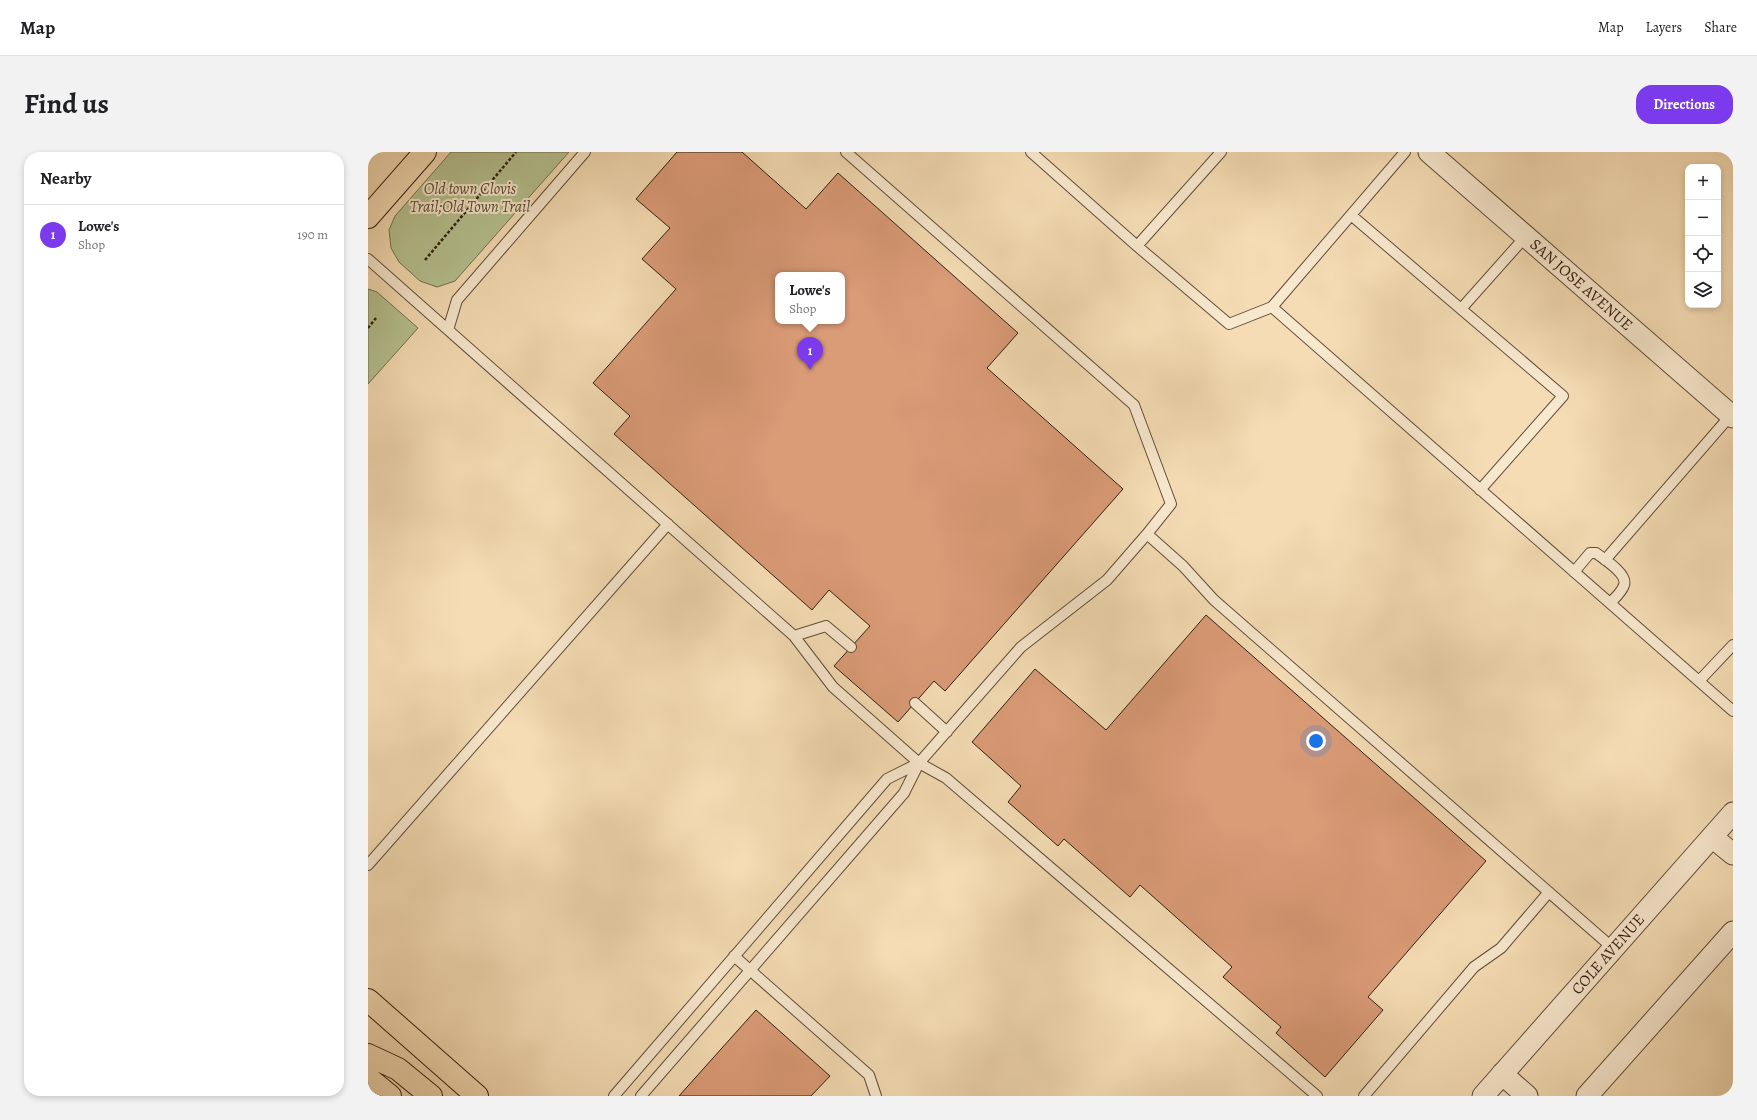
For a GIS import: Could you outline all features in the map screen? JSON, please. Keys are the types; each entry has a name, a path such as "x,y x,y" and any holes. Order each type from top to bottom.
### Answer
{"main road":[{"path":"368,217 425,152"},
{"path":"368,1000 477,1096"},
{"path":"368,1055 398,1069 431,1096"},
{"path":"368,1078 390,1096"}],"street":[{"name":"SAN JOSE AVENUE","path":"1429,152 1732,416"},
{"name":"COLE AVENUE","path":"1483,1096 1733,813"},
{"path":"1712,837 1733,854"},
{"path":"1588,1096 1733,932"},
{"path":"1502,1074 1527,1096"}],"lane":[{"path":"448,330 457,300 585,152"},
{"path":"641,1096 904,793 919,763 1021,648 1107,580 1171,504 1134,405 846,152"},
{"path":"1031,152 1137,246 1229,324 1272,308 1405,152"},
{"path":"1137,246 1221,152"},
{"path":"1351,215 1562,396 1480,490"},
{"path":"1460,309 1526,236"},
{"path":"368,259 794,636 833,687 919,763 946,778 1318,1096"},
{"path":"1272,308 1733,711"},
{"path":"1605,560 1732,416"},
{"path":"368,865 668,524"},
{"path":"1147,534 1183,566 1214,600 1614,948"},
{"path":"1574,572 1590,553 1596,553 1605,560 1623,576 1625,583 1622,590 1610,603"},
{"path":"794,636 826,626 851,647"},
{"path":"1699,681 1733,645"},
{"path":"915,703 947,732"},
{"path":"614,1096 887,779 919,763"},
{"path":"1364,1096 1474,968 1501,948 1549,892"},
{"path":"734,956 869,1075 876,1096"}],"path":[{"path":"425,260 516,152"},
{"path":"368,328 376,318"}],"green space":[{"name":"Old town Clovis Trail;Old Town Trail","path":"451,152 569,152 455,281 437,287 420,281 399,262 391,248 389,230 395,216"},
{"path":"368,289 377,292 418,328 368,384"}],"building":[{"path":"677,152 742,152 806,209 838,173 1018,333 987,368 1123,489 945,691 934,681 898,722 834,666 870,626 829,590 812,610 614,434 630,416 593,383 676,289 642,259 670,228 636,199"},
{"path":"1206,615 1486,861 1368,997 1383,1010 1325,1077 1276,1033 1281,1027 1223,977 1232,967 1140,885 1130,897 1064,839 1058,846 1008,802 1021,786 972,742 1035,669 1106,730"},
{"path":"756,1010 830,1076 811,1096 679,1096"}],"place":[{"name":"Lowe's","path":"810,370"}]}
